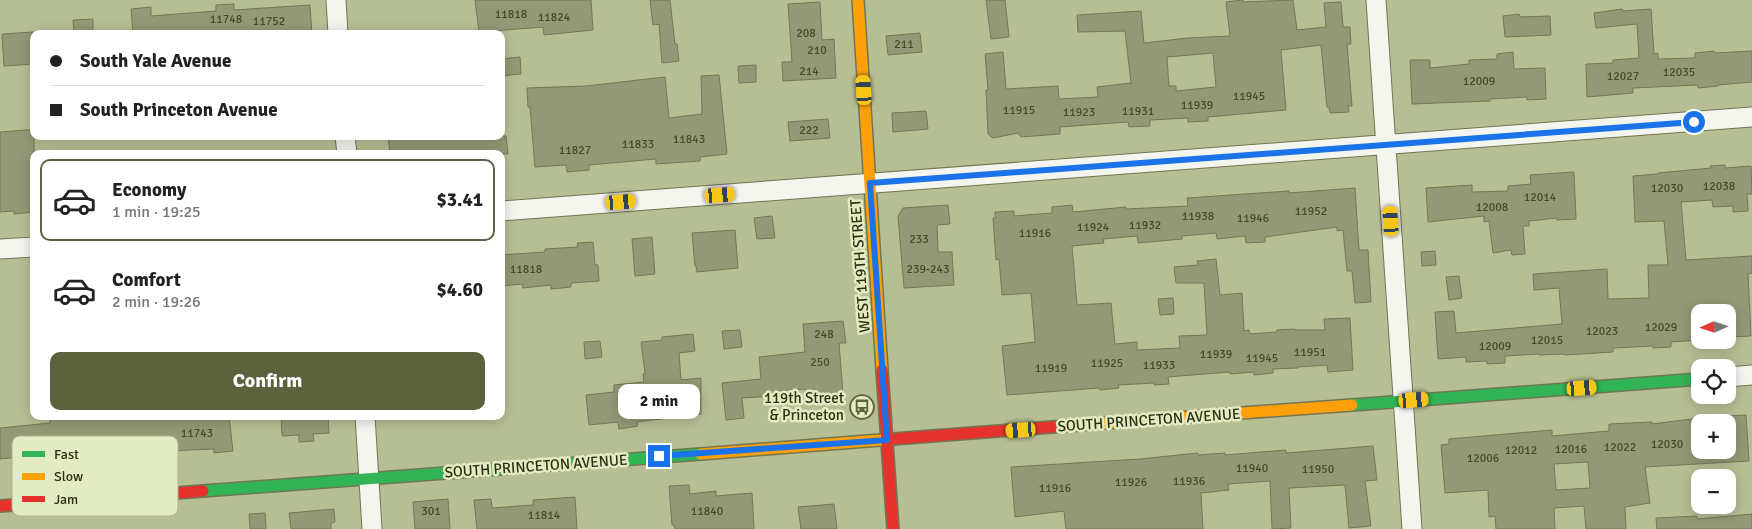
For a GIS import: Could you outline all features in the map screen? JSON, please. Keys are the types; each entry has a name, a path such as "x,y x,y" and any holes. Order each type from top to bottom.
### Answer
{"street":[{"path":"336,0 338,30"},
{"name":"WEST 119TH STREET","path":"858,0 893,529"},
{"path":"1376,0 1412,529"},
{"path":"505,211 1752,118"},
{"path":"0,249 30,247"},
{"path":"1736,376 1752,375"},
{"name":"SOUTH PRINCETON AVENUE","path":"178,492 1691,380"},
{"path":"364,420 372,529"}],"building":[{"path":"475,0 591,0 593,30 544,35 543,27 479,30"},
{"path":"650,0 670,0 679,61 662,63 659,24 653,25"},
{"path":"986,0 1005,0 1009,37 991,39"},
{"path":"1293,0 1297,30 1326,27 1324,3 1341,2 1343,27 1350,27 1351,44 1347,44 1352,106 1348,106 1349,112 1330,113 1329,107 1327,107 1321,45 1281,50 1286,110 1208,117 1208,121 1188,122 1188,118 1150,120 1150,126 1129,127 1128,122 1060,127 1060,134 1021,137 1018,133 993,138 988,134 986,90 988,90 985,54 1003,52 1006,89 1058,86 1059,99 1098,97 1097,87 1131,83 1125,31 1078,32 1077,15 1141,11 1144,43 1230,36 1226,2","holes":["1213,53 1216,87 1176,91 1176,86 1169,86 1167,57"]},
{"path":"820,2 822,40 834,39 836,78 783,81 782,62 792,62 788,4"},
{"path":"234,4 234,10 310,5 312,30 133,30 131,9 151,7 151,16 216,11 216,5"},
{"path":"1622,9 1623,11 1651,9 1654,54 1658,53 1658,59 1695,58 1695,53 1714,51 1715,53 1752,51 1752,82 1698,88 1698,85 1633,88 1633,93 1587,97 1586,64 1613,63 1613,60 1639,58 1637,24 1596,28 1594,13"},
{"path":"1519,14 1520,17 1550,16 1551,35 1505,37 1503,16"},
{"path":"93,19 93,30 74,30 73,20"},
{"path":"30,32 30,64 4,66 2,34"},
{"path":"920,33 922,52 888,55 886,36"},
{"path":"1513,52 1514,69 1545,68 1546,99 1527,100 1527,97 1490,99 1490,101 1412,104 1410,60 1430,60 1430,68 1469,64 1469,60 1497,59 1497,54"},
{"path":"520,57 521,74 505,76 505,59"},
{"path":"756,65 756,82 739,83 738,66"},
{"path":"719,75 727,154 700,157 700,161 656,164 656,159 589,165 589,170 567,172 566,165 535,167 527,88 586,86 665,77 669,118 702,114 701,76"},
{"path":"926,111 928,129 893,132 892,113"},
{"path":"828,119 830,138 790,141 788,122"},
{"path":"30,130 30,140 34,140 34,150 30,150 30,212 14,214 14,211 0,212 0,132"},
{"path":"506,136 508,154 505,154 505,150 390,150 388,140 505,140"},
{"path":"1725,165 1725,168 1751,166 1752,194 1747,194 1748,211 1733,212 1733,206 1713,207 1712,200 1681,202 1686,260 1752,256 1752,273 1748,274 1751,336 1736,337 1736,304 1691,304 1691,341 1671,342 1671,347 1613,348 1613,352 1564,355 1505,356 1505,363 1487,364 1487,361 1466,362 1466,357 1438,359 1435,312 1454,311 1456,333 1562,324 1559,288 1534,290 1533,274 1607,269 1608,299 1649,298 1648,265 1668,265 1664,221 1635,222 1633,176 1711,168 1710,166"},
{"path":"1574,172 1576,219 1557,220 1557,218 1529,221 1529,226 1523,226 1525,254 1512,255 1511,250 1493,253 1489,221 1484,222 1484,216 1428,222 1426,188 1472,185 1472,192 1508,191 1508,186 1531,184 1530,175"},
{"path":"1355,188 1359,250 1368,250 1371,302 1355,303 1352,271 1347,271 1343,230 1337,231 1337,227 1265,237 1265,242 1246,243 1245,236 1217,239 1216,233 1182,236 1182,239 1138,243 1137,236 1103,239 1104,243 1072,246 1077,305 1111,303 1115,344 1137,342 1137,350 1180,348 1179,336 1207,335 1204,283 1176,283 1174,267 1198,265 1197,261 1216,259 1220,295 1242,293 1244,331 1249,330 1250,334 1295,329 1325,330 1324,319 1350,318 1353,370 1328,372 1327,365 1298,367 1273,369 1273,373 1254,375 1254,372 1230,374 1230,372 1168,377 1169,384 1118,385 1119,388 1100,390 1099,388 1007,395 1002,346 1035,342 1031,293 1002,295 999,259 996,260 993,218 995,218 995,212 1014,211 1014,216 1052,213 1052,207 1072,205 1073,212 1126,207 1126,209 1188,206 1187,198"},
{"path":"948,205 950,224 937,225 938,252 952,252 954,285 904,288 898,216 903,208"},
{"path":"772,216 775,238 757,239 754,218"},
{"path":"735,230 738,268 697,272 692,233"},
{"path":"652,237 655,274 635,276 632,239"},
{"path":"593,242 595,265 598,265 599,281 571,283 571,287 551,289 551,285 523,288 522,284 505,286 505,255 578,247 577,243"},
{"path":"1435,251 1436,265 1422,266 1421,252"},
{"path":"1459,276 1462,298 1449,300 1446,277"},
{"path":"1173,298 1174,314 1160,315 1158,299"},
{"path":"843,321 846,343 839,343 843,394 806,398 805,389 776,391 776,396 742,398 744,418 726,420 722,383 761,379 759,357 805,352 803,324"},
{"path":"740,330 742,347 724,349 722,331"},
{"path":"693,334 695,351 679,353 681,380 701,378 701,414 637,422 638,426 619,429 618,422 589,425 586,395 614,392 614,385 644,382 643,374 645,374 641,342 662,340 662,337"},
{"path":"600,341 602,357 585,359 584,342"},
{"path":"1746,415 1749,461 1645,467 1650,503 1625,507 1626,529 1586,529 1584,506 1554,508 1555,529 1496,529 1495,516 1489,517 1488,490 1445,493 1441,445 1449,444 1449,439 1552,430 1552,436 1609,431 1609,424 1652,422 1652,424 1691,419 1691,459 1736,459 1736,416","holes":["1588,462 1590,488 1556,490 1554,464"]},
{"path":"50,420 229,420 233,451 214,453 214,449 178,451 178,436 12,436 12,458 0,459 0,428 50,423"},
{"path":"281,420 328,420 329,433 313,434 314,441 299,442 299,435 282,436"},
{"path":"1373,446 1377,480 1365,481 1371,526 1349,528 1345,485 1289,488 1291,528 1272,529 1270,481 1228,484 1229,490 1201,493 1203,529 1066,529 1064,511 1015,517 1011,467 1140,459 1198,453 1198,455 1225,453 1225,455 1286,450 1286,453"},
{"path":"689,485 690,494 716,491 716,496 752,493 754,529 675,529 674,525 672,525 669,486"},
{"path":"575,497 577,529 477,529 474,500 491,499 492,508 533,505 533,500"},
{"path":"448,499 450,529 415,529 413,502"},
{"path":"834,504 837,529 801,529 798,507"},
{"path":"334,509 335,522 331,523 331,529 291,529 289,513"},
{"path":"265,513 266,529 250,529 249,514"},
{"path":"1752,514 1752,529 1657,529 1656,518 1697,516 1697,519"}],"traffic: fast":[{"path":"1352,405 1691,380"},
{"path":"203,491 701,454"}],"traffic: slow":[{"path":"858,0 882,370"},
{"path":"1065,426 1352,405"},
{"path":"701,454 893,439"}],"traffic: jam":[{"path":"882,370 893,529"},
{"path":"893,439 1065,426"},
{"path":"178,493 203,491"},
{"path":"0,506 12,505"}],"place":[{"name":"119th Street & Princeton","path":"862,407"}],"route":[{"path":"659,456 887,440 870,183 1694,122"}]}
